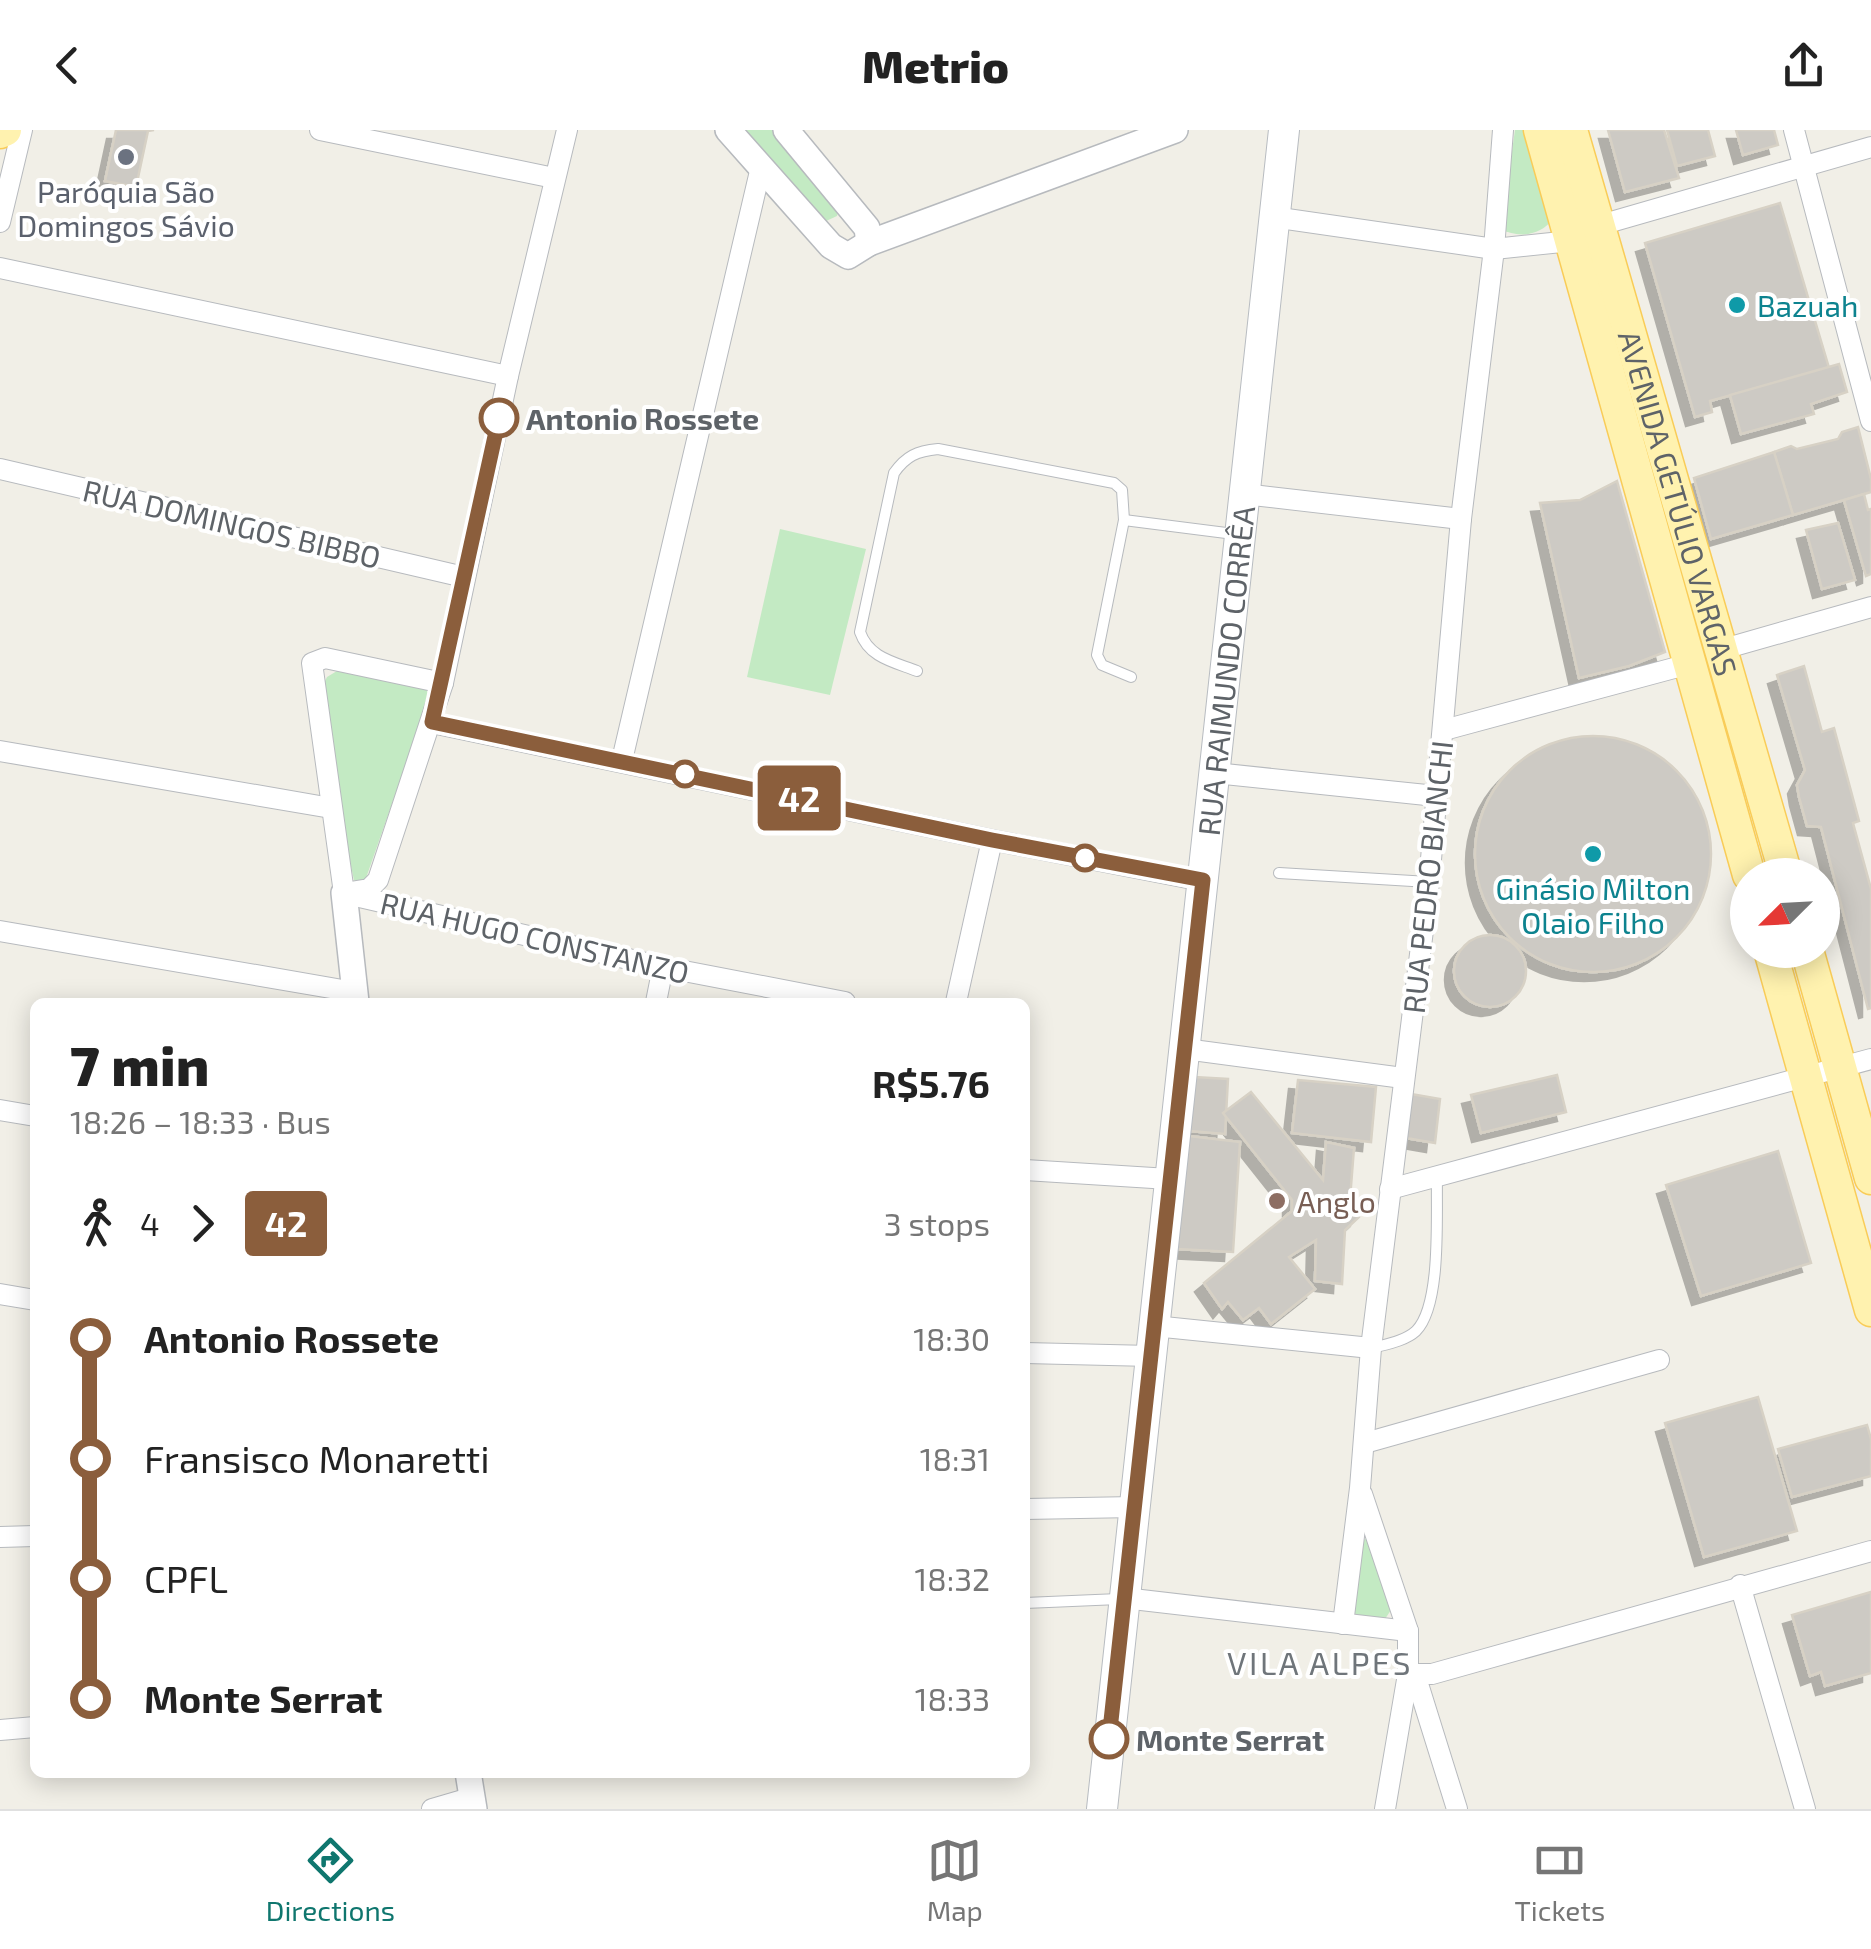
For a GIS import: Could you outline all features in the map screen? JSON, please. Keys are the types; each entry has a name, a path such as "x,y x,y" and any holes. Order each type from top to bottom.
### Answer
{"main road":[{"name":"RUA RAIMUNDO CORRÊA","path":"1102,1809 1284,130"},
{"name":"AVENIDA GETÚLIO VARGAS","path":"1540,130 1584,233 1720,650 1781,858"},
{"name":"AVENIDA GETÚLIO VARGAS","path":"1571,130 1584,233 1690,664 1744,858"},
{"path":"1775,968 1871,1310"},
{"path":"1815,968 1856,1063 1871,1178"}],"street":[{"path":"0,222 22,130"},
{"path":"320,130 554,178"},
{"path":"344,893 369,890 378,880 432,722 567,130"},
{"path":"728,130 839,254 848,256 869,243 1175,130"},
{"path":"786,130 867,228 869,243"},
{"name":"RUA PEDRO BIANCHI","path":"1343,1624 1360,1488 1371,1348 1429,882 1461,519 1494,249 1503,130"},
{"path":"1794,130 1871,422"},
{"path":"1273,217 1494,249 1584,233 1871,147"},
{"path":"622,760 761,166"},
{"path":"0,268 508,376"},
{"name":"RUA DOMINGOS BIBBO","path":"0,469 464,577"},
{"path":"1244,494 1461,519"},
{"path":"1720,650 1871,607"},
{"path":"0,931 355,997 312,664 325,658 442,683"},
{"path":"1444,730 1690,664"},
{"path":"432,722 992,840 1203,880"},
{"path":"0,750 331,808"},
{"path":"1216,772 1436,796"},
{"path":"957,998 992,840"},
{"name":"RUA HUGO CONSTANZO","path":"344,893 663,968 824,998"},
{"path":"657,998 663,968"},
{"path":"1185,1048 1403,1078"},
{"path":"1390,1189 1856,1063"},
{"path":"0,1110 30,1115"},
{"path":"1030,1170 1170,1179"},
{"path":"0,1294 30,1299"},
{"path":"1030,1353 1153,1341 1371,1348"},
{"path":"1364,1443 1658,1360"},
{"path":"1360,1488 1408,1631 1408,1674 1385,1809"},
{"path":"1030,1510 1135,1507"},
{"path":"0,1537 30,1536"},
{"path":"1408,1674 1432,1674 1871,1551"},
{"path":"1740,1585 1805,1809"},
{"path":"1124,1598 1408,1631"},
{"path":"1408,1674 1418,1684 1457,1809"},
{"path":"0,1730 30,1727"},
{"path":"432,1809 472,1793"}],"lane":[{"path":"917,672 874,654 864,645 860,632 894,473 904,458 920,450 938,448 1114,483 1122,490 1124,520 1097,655 1102,665 1131,677"},
{"path":"1124,520 1240,535"},
{"path":"1280,873 1429,882"},
{"path":"1371,1348 1413,1334 1426,1318 1434,1275 1438,1176"},
{"path":"1030,1603 1124,1598"}],"green space":[{"path":"743,130 773,130 839,208 837,216 824,222"},
{"path":"1515,130 1531,130 1553,219 1529,234 1501,229"},
{"path":"780,529 866,549 830,695 747,677"},
{"path":"342,668 426,687 429,698 366,878 358,883 354,880 342,826 324,683"},
{"path":"1370,1537 1391,1610 1385,1619 1357,1617 1353,1610 1364,1540"}],"building":[{"name":"Paróquia São Domingos Sávio","path":"116,130 154,130 148,131 136,187 105,181"},
{"path":"1608,130 1664,130 1679,178 1625,192"},
{"path":"1667,130 1708,130 1715,156 1677,166"},
{"path":"1736,130 1774,130 1778,145 1743,155"},
{"name":"Bazuah","path":"1780,203 1829,368 1710,401 1712,412 1695,417 1645,243"},
{"path":"1839,364 1847,392 1811,404 1814,414 1741,434 1730,395"},
{"path":"1858,427 1871,492 1793,515 1774,452 1838,439 1842,432"},
{"path":"1774,452 1793,515 1711,539 1694,478"},
{"path":"1617,481 1665,652 1579,678 1540,503 1580,500"},
{"path":"1864,494 1868,510 1871,509 1871,574 1866,576 1844,500"},
{"path":"1838,523 1855,580 1822,589 1806,530"},
{"path":"1804,666 1822,732 1834,728 1859,821 1853,823 1871,889 1868,1009 1840,901 1840,858 1829,858 1821,827 1807,826 1797,785 1805,770 1777,675"},
{"name":"Ginásio Milton Olaio Filho","path":"1593,736 1638,745 1677,770 1702,809 1711,854 1702,899 1677,938 1638,963 1593,972 1548,963 1509,938 1484,899 1475,854 1484,809 1509,770 1548,745"},
{"path":"1490,935 1504,937 1516,945 1524,957 1524,985 1516,997 1504,1005 1490,1007 1476,1005 1464,997 1456,985 1454,971 1456,957 1464,945 1476,937"},
{"path":"1557,1075 1566,1112 1481,1133 1471,1095"},
{"path":"1194,1077 1228,1079 1225,1134 1190,1131"},
{"path":"1298,1080 1376,1087 1371,1142 1292,1133"},
{"path":"1251,1092 1323,1180 1326,1142 1354,1148 1350,1199 1358,1208 1359,1217 1345,1230 1342,1284 1315,1281 1316,1240 1289,1257 1315,1289 1271,1324 1259,1308 1243,1320 1228,1302 1222,1309 1204,1283 1292,1211 1292,1200 1223,1113"},
{"path":"1411,1094 1440,1099 1435,1143 1406,1138"},
{"path":"1189,1136 1240,1142 1233,1252 1177,1249"},
{"path":"1778,1151 1811,1263 1701,1296 1666,1185"},
{"path":"1758,1397 1797,1531 1704,1557 1665,1423"},
{"path":"1867,1425 1871,1476 1792,1497 1778,1449"},
{"path":"1871,1592 1871,1673 1825,1686 1821,1672 1810,1676 1792,1615"}],"bus line":[{"name":"42","path":"499,418 432,722 992,840 1203,880 1109,1739"}],"place":[{"name":"Paróquia São Domingos Sávio","path":"126,157"},
{"name":"Bazuah","path":"1737,305"},
{"name":"Antonio Rossete","path":"499,418"},
{"name":"Ginásio Milton Olaio Filho","path":"1593,854"},
{"name":"Anglo","path":"1277,1201"},
{"name":"Monte Serrat","path":"1109,1739"}],"district":[{"name":"VILA ALPES","path":"1320,1662"}]}
